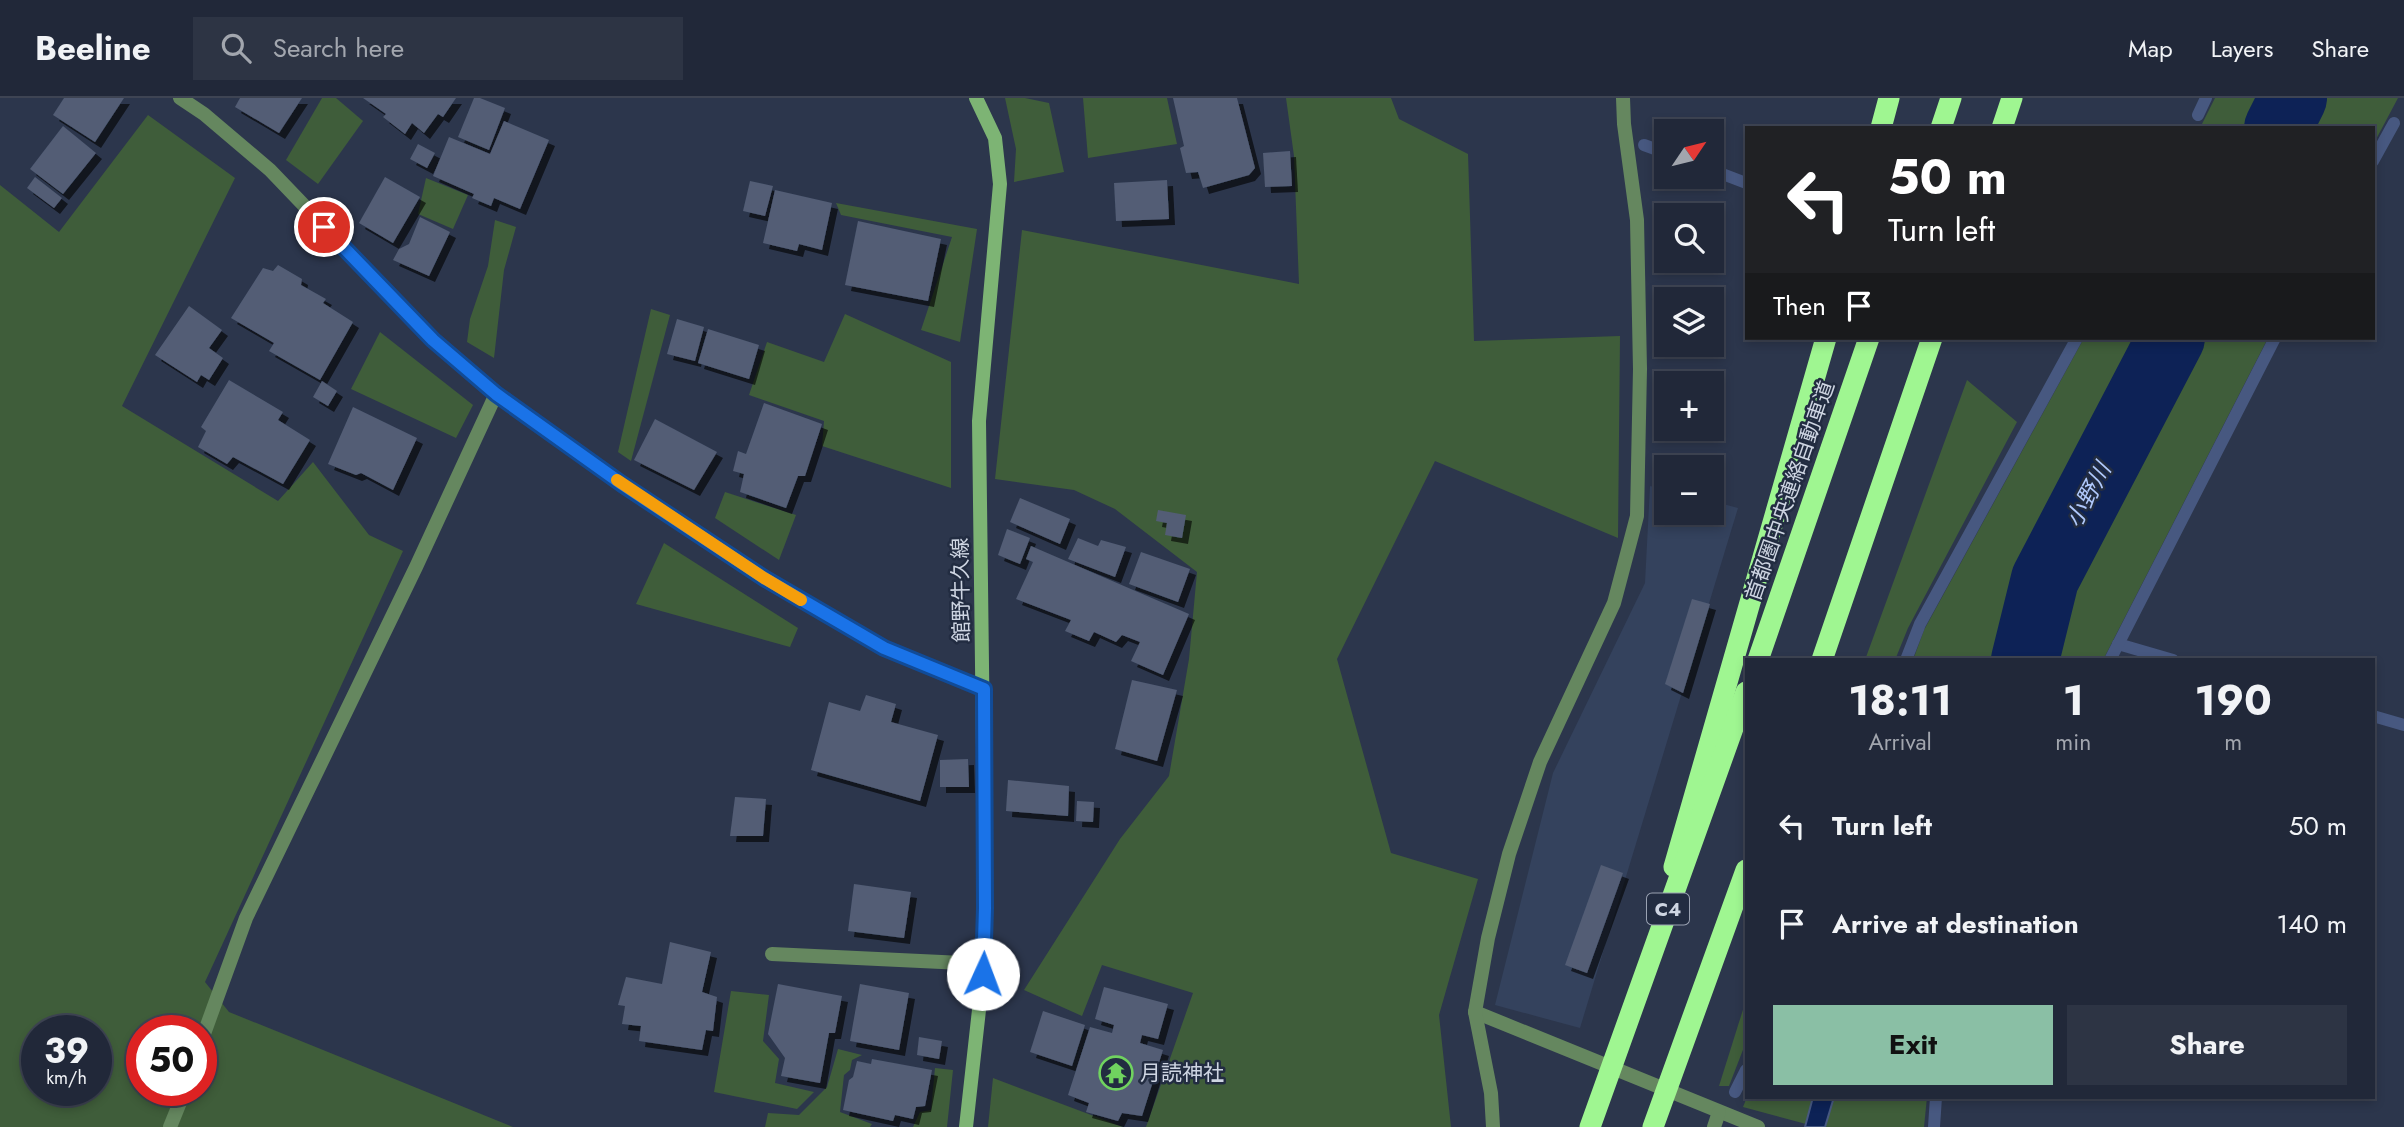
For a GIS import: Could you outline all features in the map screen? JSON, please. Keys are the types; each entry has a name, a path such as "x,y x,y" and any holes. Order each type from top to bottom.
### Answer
{"highway":[{"path":"1882,126 1889,98"},
{"path":"1942,126 1951,98"},
{"path":"2003,126 2012,98"},
{"path":"1633,1006 1825,340"},
{"name":"首都圏中央連絡自動車道","path":"1759,658 1868,340"},
{"path":"1823,658 1930,340"},
{"name":"C4","path":"1590,1127 1745,695"},
{"path":"1654,1127 1745,873"}],"main road":[{"name":"館野牛久線","path":"966,1127 984,964 984,689 979,421 1000,184 995,138 976,98"}],"street":[{"path":"180,98 204,114 270,170 433,340 496,394 622,484 764,578 884,648 984,689"},
{"path":"1493,1127 1491,1093 1475,1012 1488,938 1509,855 1540,762 1614,603 1637,516 1640,369 1637,220 1623,98"},
{"path":"211,1015 246,918 416,568 496,394"},
{"path":"772,954 984,964"},
{"path":"1475,1012 1758,1127"},
{"path":"170,1127 179,1106"},
{"path":"1714,1127 1720,1112"}],"shaded area":[{"path":"1650,486 1654,487 1654,525 1724,525 1724,504 1738,508 1580,1028 1495,1005 1553,773 1645,583"}],"green space":[{"path":"322,98 336,98 363,121 318,184 286,160"},
{"path":"1005,98 1025,98 1049,103 1064,172 1014,182 1016,149"},
{"path":"1083,98 1167,98 1177,144 1088,158"},
{"path":"1286,98 1391,98 1399,119 1468,154 1474,341 1620,336 1618,538 1435,461 1337,659 1391,853 1478,879 1439,1015 1451,1127 1146,1127 1193,993 1102,965 1082,1016 1024,990 1120,839 1169,776 1189,659 1197,572 1115,509 1074,490 995,479 1022,230 1299,284 1294,156"},
{"path":"2215,98 2283,98 2268,126 2201,126"},
{"path":"2305,98 2398,98 2375,141 2375,126 2291,126"},
{"path":"148,115 235,178 122,406 278,501 313,462 369,535 403,551 205,982 229,1012 513,1127 0,1127 0,185 59,232"},
{"path":"426,178 468,195 453,229 418,214"},
{"path":"836,203 977,229 960,342 921,330 952,237 841,215"},
{"path":"495,220 516,227 504,270 494,358 467,342 470,319 488,266"},
{"path":"651,309 670,315 631,461 618,452"},
{"path":"845,314 951,362 951,488 822,446 824,421 749,395 767,342 824,362"},
{"path":"380,332 473,405 456,438 351,389"},
{"path":"2083,340 2150,340 2123,389 2035,579 2014,658 1914,658 1924,630"},
{"path":"2267,340 2104,658 2036,658 2052,592 2090,510 2122,484 2204,341"},
{"path":"1967,380 2017,422 1908,628 1896,658 1866,658"},
{"path":"725,492 796,515 779,560 715,518"},
{"path":"664,543 798,628 790,647 636,604"},
{"path":"731,991 769,995 763,1041 779,1059 775,1083 814,1092 797,1109 714,1092"},
{"path":"1745,1003 1745,1045 1729,1086 1719,1086"},
{"path":"838,1049 862,1055 852,1060 850,1070 844,1075 840,1112 872,1124 870,1127 765,1127 768,1113 799,1115 827,1087"},
{"path":"935,1068 953,1070 947,1127 913,1127 920,1112 931,1110"},
{"path":"993,1078 1123,1127 988,1127"},
{"path":"1746,1099 1812,1099 1806,1124 1743,1107"},
{"path":"1833,1099 1927,1099 1924,1127 1825,1127"}],"water":[{"path":"1812,1099 1833,1099 1825,1127 1805,1127"}],"building":[{"path":"64,98 124,98 95,142 53,115"},
{"path":"240,98 302,98 279,133 235,107"},
{"path":"363,98 456,98 443,117 438,114 424,133 412,123 405,134 383,117 386,114"},
{"path":"474,98 505,108 489,150 458,137"},
{"path":"1173,98 1237,98 1255,168 1249,175 1203,188 1198,172 1186,173 1180,148 1184,146"},
{"path":"504,121 549,140 520,209 494,198 491,206 472,198 474,194 433,176 449,137 490,154"},
{"path":"63,126 96,153 63,194 30,169"},
{"path":"418,144 435,153 427,168 410,159"},
{"path":"1290,151 1292,186 1265,187 1263,153"},
{"path":"35,177 62,198 54,208 27,188"},
{"path":"385,177 420,197 393,243 359,223"},
{"path":"1167,180 1169,219 1116,221 1114,183"},
{"path":"750,181 773,186 765,216 743,211"},
{"path":"775,190 832,203 822,250 799,244 797,251 763,243"},
{"path":"420,217 450,232 429,276 393,260 399,249 409,244"},
{"path":"858,221 941,239 928,301 845,285"},
{"path":"278,265 302,279 301,285 326,299 323,303 353,322 320,380 269,351 274,343 231,318 263,268 273,271"},
{"path":"189,306 222,330 209,348 223,358 209,380 201,375 197,382 155,355"},
{"path":"677,319 704,327 695,361 667,354"},
{"path":"708,329 759,345 749,379 698,363"},
{"path":"229,380 283,412 278,420 310,440 283,484 233,457 227,464 198,447 206,431 201,427"},
{"path":"322,381 337,391 328,406 313,397"},
{"path":"764,403 822,424 805,476 798,476 786,508 740,492 744,474 733,471 738,451 746,454"},
{"path":"353,407 417,438 393,490 361,473 356,475 328,464"},
{"path":"655,419 717,452 694,490 634,460"},
{"path":"1020,498 1070,519 1060,544 1010,522"},
{"path":"1158,510 1186,515 1182,538 1165,535 1167,523 1156,521"},
{"path":"1007,529 1030,538 1020,564 998,555"},
{"path":"1078,538 1098,546 1101,540 1126,547 1115,577 1068,559"},
{"path":"1031,546 1189,614 1163,675 1131,661 1140,642 1122,635 1116,642 1094,632 1089,641 1065,631 1071,620 1016,599 1033,562 1026,559"},
{"path":"1141,552 1190,569 1178,602 1129,584"},
{"path":"1692,599 1710,604 1683,693 1665,684"},
{"path":"1132,680 1177,690 1157,761 1115,749"},
{"path":"866,695 896,704 891,722 938,735 920,801 811,770 829,702 860,711"},
{"path":"968,759 969,787 940,787 940,760"},
{"path":"1008,780 1069,786 1068,816 1006,811"},
{"path":"735,797 766,799 763,836 730,836"},
{"path":"1077,801 1094,802 1093,822 1076,821"},
{"path":"1601,865 1623,873 1587,973 1565,965"},
{"path":"854,884 911,892 904,938 848,931"},
{"path":"670,942 711,952 702,992 717,997 713,1031 706,1030 702,1050 639,1041 641,1026 622,1024 625,1006 618,1005 626,977 662,984"},
{"path":"778,984 842,996 835,1033 829,1033 820,1083 781,1076 785,1058 768,1034"},
{"path":"860,984 909,993 899,1050 850,1041"},
{"name":"月読神社","path":"1104,987 1168,1004 1158,1039 1142,1035 1140,1043 1163,1050 1142,1116 1122,1113 1118,1121 1086,1112 1089,1103 1068,1095 1090,1027 1112,1033 1114,1025 1095,1019"},
{"path":"1043,1011 1085,1025 1072,1066 1030,1052"},
{"path":"919,1037 942,1041 939,1059 917,1055"},
{"path":"872,1059 932,1070 925,1106 916,1107 913,1119 895,1115 893,1121 843,1110 849,1080 853,1077 857,1061 871,1064"}],"waterway":[{"path":"2198,115 2206,98"},
{"name":"小野川","path":"2279,126 2293,98"},
{"path":"2375,157 2394,123"},
{"path":"1644,145 1654,149"},
{"path":"1724,175 1745,183"},
{"path":"1907,658 1920,624 2076,340"},
{"name":"小野川","path":"2025,658 2045,579 2170,340"},
{"path":"2111,658 2274,340"},
{"path":"2118,644 2166,658"},
{"path":"2375,717 2404,725"},
{"path":"1735,1092 1745,1072"},
{"path":"1934,1127 1936,1099"}],"slow traffic":[{"path":"617,480 801,600"}],"place":[{"name":"月読神社","path":"1116,1073"}],"route":[{"path":"324,227 433,340 496,394 622,484 764,578 884,648 984,689 983,974"}]}
